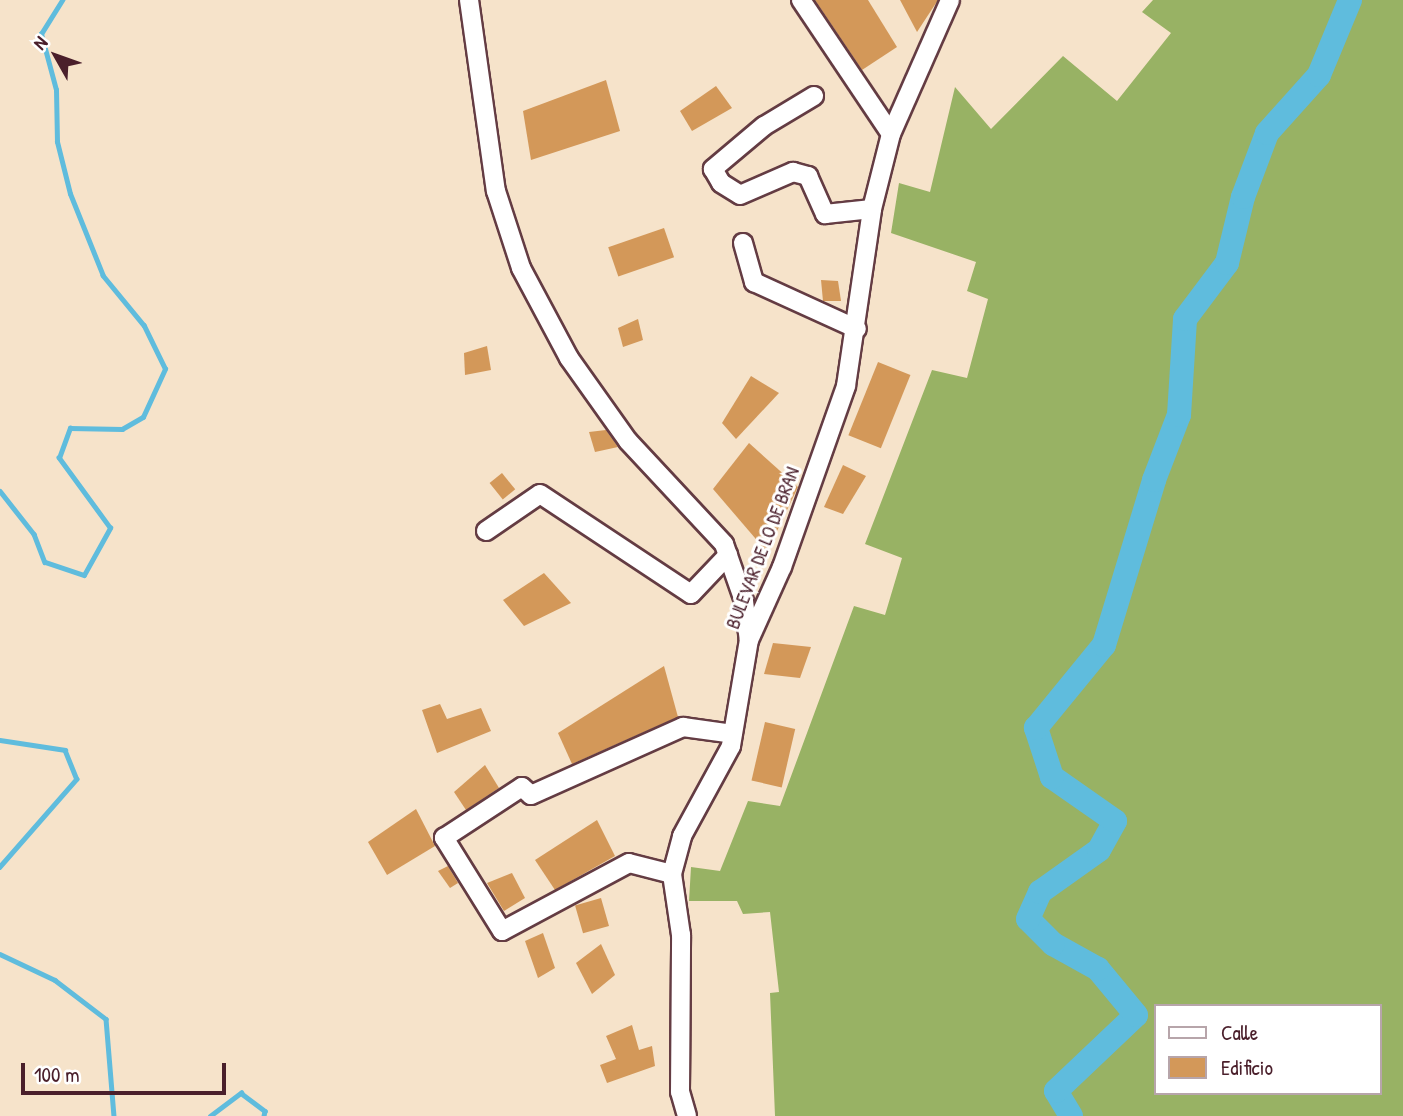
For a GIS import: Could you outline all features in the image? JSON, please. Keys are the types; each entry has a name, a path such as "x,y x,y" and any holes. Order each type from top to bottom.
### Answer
{"street":[{"path":"469,0 496,191 521,268 569,358 628,442 724,544 744,601 749,640"},
{"path":"800,0 891,134"},
{"name":"BULEVAR DE LO DE BRAN","path":"687,1116 680,1092 681,935 672,874 682,836 732,746 749,640 810,489 846,386 857,329 872,209 891,134 950,0"},
{"path":"814,96 764,127 713,169 721,183 740,195 793,172 808,176 825,214 872,209"},
{"path":"743,243 754,282 857,329"},
{"path":"486,531 540,494 691,594 728,555"},
{"path":"672,874 629,863 502,930 444,838 522,787 531,795 683,727 733,734"}],"green space":[{"path":"1153,0 1403,0 1403,1116 775,1116 770,993 779,992 770,912 743,914 737,901 689,901 691,867 720,871 748,801 780,806 854,606 885,615 902,558 865,544 932,370 967,378 988,299 967,291 976,262 891,233 899,183 930,192 955,87 991,129 1063,56 1117,101 1171,33 1142,12"}],"building":[{"path":"815,0 868,0 897,47 862,70"},
{"path":"900,0 938,0 917,32"},
{"path":"606,80 620,131 531,160 523,111"},
{"path":"716,86 732,108 692,131 680,111"},
{"path":"664,228 674,257 618,277 608,247"},
{"path":"821,280 838,281 841,301 823,301"},
{"path":"638,319 643,340 623,347 618,328"},
{"path":"487,346 491,370 465,375 464,353"},
{"path":"878,362 910,375 881,448 848,435"},
{"path":"751,376 779,393 736,439 722,423"},
{"path":"606,430 618,447 595,452 589,432"},
{"path":"749,443 798,487 767,552 713,489"},
{"path":"843,465 866,476 843,514 824,507"},
{"path":"502,473 515,489 503,499 490,483"},
{"path":"544,573 571,603 524,626 503,600"},
{"path":"773,643 811,647 800,678 764,674"},
{"path":"664,666 678,717 572,764 558,733"},
{"path":"440,704 447,719 481,708 491,731 437,753 422,710"},
{"path":"765,722 795,729 782,787 752,780"},
{"path":"485,765 499,788 466,810 454,792"},
{"path":"416,809 435,846 387,875 368,842"},
{"path":"597,820 615,856 555,890 535,860"},
{"path":"448,866 458,883 450,888 438,871"},
{"path":"512,873 525,898 504,911 487,883"},
{"path":"601,898 609,926 583,933 575,905"},
{"path":"543,933 555,968 538,978 525,941"},
{"path":"601,944 615,975 592,994 576,963"},
{"path":"632,1025 639,1050 652,1046 655,1066 607,1083 600,1065 616,1059 606,1036"}],"waterway":[{"path":"0,491 34,534 45,562 84,575 110,528 59,458 70,428 122,429 143,417 165,369 144,326 103,276 70,194 57,142 56,90 41,34 62,0"},
{"path":"1071,1116 1056,1091 1136,1015 1098,969 1053,944 1028,919 1040,892 1099,850 1115,821 1052,777 1036,728 1104,645 1154,480 1179,415 1185,319 1227,263 1243,197 1267,133 1319,75 1350,0"},
{"path":"0,740 65,750 77,779 0,867"},
{"path":"0,954 55,980 106,1019 114,1116"},
{"path":"210,1116 241,1093 265,1111 264,1116"}]}
